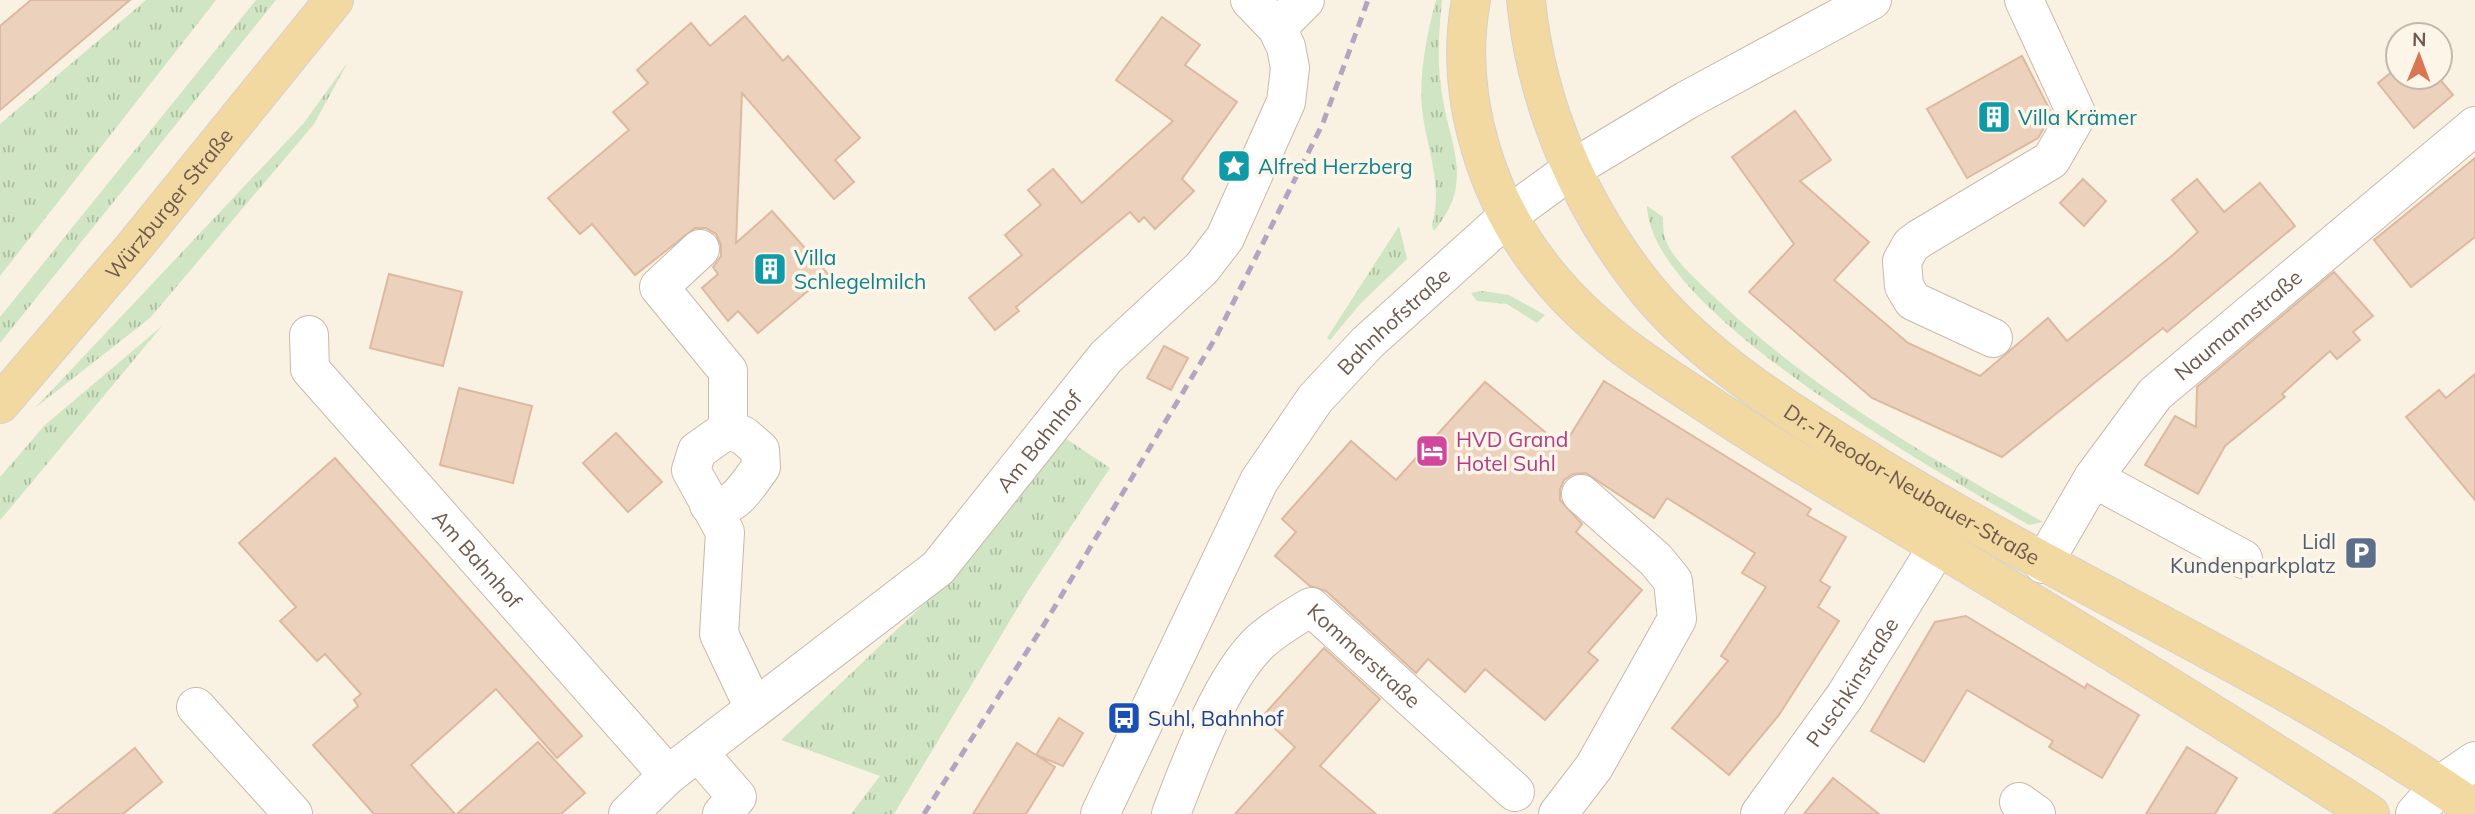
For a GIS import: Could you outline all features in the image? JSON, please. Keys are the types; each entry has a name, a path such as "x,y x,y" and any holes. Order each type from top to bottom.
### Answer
{"main road":[{"name":"Würzburger Straße","path":"0,404 133,248 334,0"},
{"name":"Dr.-Theodor-Neubauer-Straße","path":"1471,0 1466,50 1467,91 1492,182 1509,215 1550,279 1618,345 1775,449 1938,546 2370,814"},
{"name":"Dr.-Theodor-Neubauer-Straße","path":"1526,0 1532,57 1572,169 1615,246 1650,293 1721,362 1845,446 2043,564 2297,696 2440,785 2475,810"}],"street":[{"name":"Am Bahnhof","path":"628,814 668,775 938,568 1105,357 1202,268 1225,238 1286,102 1290,68 1286,47 1277,28 1250,0"},
{"path":"1277,28 1306,0"},
{"name":"Bahnhofstraße","path":"1100,814 1216,567 1266,471 1315,399 1367,343 1443,271 1509,215 1572,169 1687,100 1872,0"},
{"path":"1993,338 1913,301 1904,286 1902,261 1911,245 1919,239 2051,160 2077,115 2024,0"},
{"name":"Naumannstraße","path":"2043,564 2093,478 2155,394 2475,126"},
{"path":"700,250 659,287 729,371 728,429"},
{"name":"Am Bahnhof","path":"309,335 310,369 668,775"},
{"path":"728,429 696,451 691,470 725,531 719,634 754,708"},
{"path":"709,505 718,508 733,502 761,467 760,450 744,436 728,429"},
{"path":"2093,478 2243,559"},
{"path":"1558,814 1594,767 1677,619 1673,581 1656,560 1581,494"},
{"name":"Puschkinstraße","path":"1760,814 1845,696 1938,546"},
{"name":"Kommerstraße","path":"1171,814 1202,738 1235,674 1260,642 1311,607 1515,792"},
{"path":"196,707 293,814"},
{"path":"698,752 737,797 722,814"},
{"path":"2415,814 2440,785 2475,761"}],"green space":[{"path":"146,0 216,0 0,276 0,124"},
{"path":"256,0 276,0 0,343 0,317"},
{"path":"1436,0 1442,0 1440,76 1457,178 1447,213 1434,231 1432,225 1435,181 1421,95 1424,54"},
{"path":"348,62 314,124 150,318 35,408 303,124"},
{"path":"1647,206 1663,217 1663,230 1668,246 1684,267 1746,326 1785,358 1826,389 1911,445 2043,522 2029,525 1933,468 1806,386 1746,340 1696,294 1661,248"},
{"path":"1399,226 1407,259 1361,303 1330,340 1327,338"},
{"path":"1483,291 1509,295 1545,315 1537,323 1507,304 1477,301 1471,293"},
{"path":"162,326 0,520 0,477 45,425"},
{"path":"1065,438 1110,468 1029,589 894,814 851,814 880,776 781,740 947,582"}],"building":[{"path":"31,0 130,0 0,110 0,26"},
{"path":"745,16 783,61 788,56 860,138 835,160 854,182 834,199 742,93 736,243 772,211 828,274 758,333 738,311 728,321 702,288 718,274 713,267 721,256 721,245 716,234 706,228 695,228 635,275 592,224 580,234 548,198 629,130 613,112 648,83 637,70 691,23 710,46"},
{"path":"1162,17 1200,45 1185,65 1237,102 1182,179 1194,191 1155,229 1144,217 1139,222 1130,212 1016,307 1019,311 995,330 969,298 1022,255 1005,235 1041,205 1028,190 1053,169 1082,203 1173,121 1116,80"},
{"name":"Villa Krämer","path":"2022,56 2052,114 2038,138 1967,178 1927,109"},
{"path":"2384,78 2384,90 2378,83"},
{"path":"2384,91 2450,91 2453,95 2414,128"},
{"path":"1795,111 1831,160 1800,181 1869,242 1834,280 1908,343 1980,376 2048,318 2067,341 2174,254 2198,232 2172,200 2197,179 2224,212 2260,183 2295,226 2167,332 2163,328 2002,457 1872,398 1749,292 1794,244 1732,157"},
{"path":"2475,158 2475,237 2411,287 2374,240"},
{"path":"2083,179 2106,201 2084,226 2060,203"},
{"path":"2334,272 2373,316 2353,332 2360,340 2337,359 2330,351 2282,394 2285,397 2225,446 2198,494 2145,465 2175,416 2196,427 2197,387"},
{"path":"389,274 462,292 443,366 370,348"},
{"path":"1164,346 1188,358 1171,390 1147,378"},
{"path":"2475,374 2475,500 2406,417 2439,390 2446,398"},
{"path":"1604,381 1811,509 1807,515 1846,537 1820,581 1830,587 1818,607 1839,621 1779,715 1729,775 1672,728 1728,661 1721,656 1766,587 1742,573 1755,553 1667,498 1654,518 1586,473 1573,474 1564,480 1560,489 1560,500 1582,524 1576,532 1642,590 1588,652 1598,660 1545,720 1485,669 1465,692 1428,659 1416,673 1326,591 1310,586 1275,556 1296,532 1282,519 1351,441 1396,480 1485,382 1563,447"},
{"path":"459,388 532,406 513,483 440,465"},
{"path":"616,433 662,482 628,512 583,463"},
{"path":"335,458 582,736 557,758 496,689 411,765 455,814 374,814 313,745 358,706 354,700 361,694 325,654 317,661 280,621 296,607 239,543"},
{"path":"1966,616 2085,688 2087,684 2139,715 2102,778 2049,747 2053,741 1967,690 1924,762 1871,731 1935,622"},
{"path":"1324,648 1380,699 1320,766 1376,814 1235,814 1295,747 1262,717"},
{"path":"1059,718 1083,733 1063,766 1036,755"},
{"path":"538,742 585,793 561,814 457,814"},
{"path":"1017,743 1055,767 1026,814 973,814"},
{"path":"2187,747 2237,778 2215,814 2146,814"},
{"path":"135,748 162,782 123,814 53,814"},
{"path":"1833,778 1879,814 1804,814"}],"railway":[{"path":"924,814 1045,623 1216,337 1323,123 1368,0"}],"place":[{"name":"Villa Krämer","path":"1994,117"},
{"name":"Alfred Herzberg","path":"1234,166"},
{"name":"Villa Schlegelmilch","path":"770,269"},
{"name":"HVD Grand Hotel Suhl","path":"1432,451"},
{"name":"Lidl Kundenparkplatz","path":"2361,553"},
{"name":"Suhl, Bahnhof","path":"1124,718"}]}
